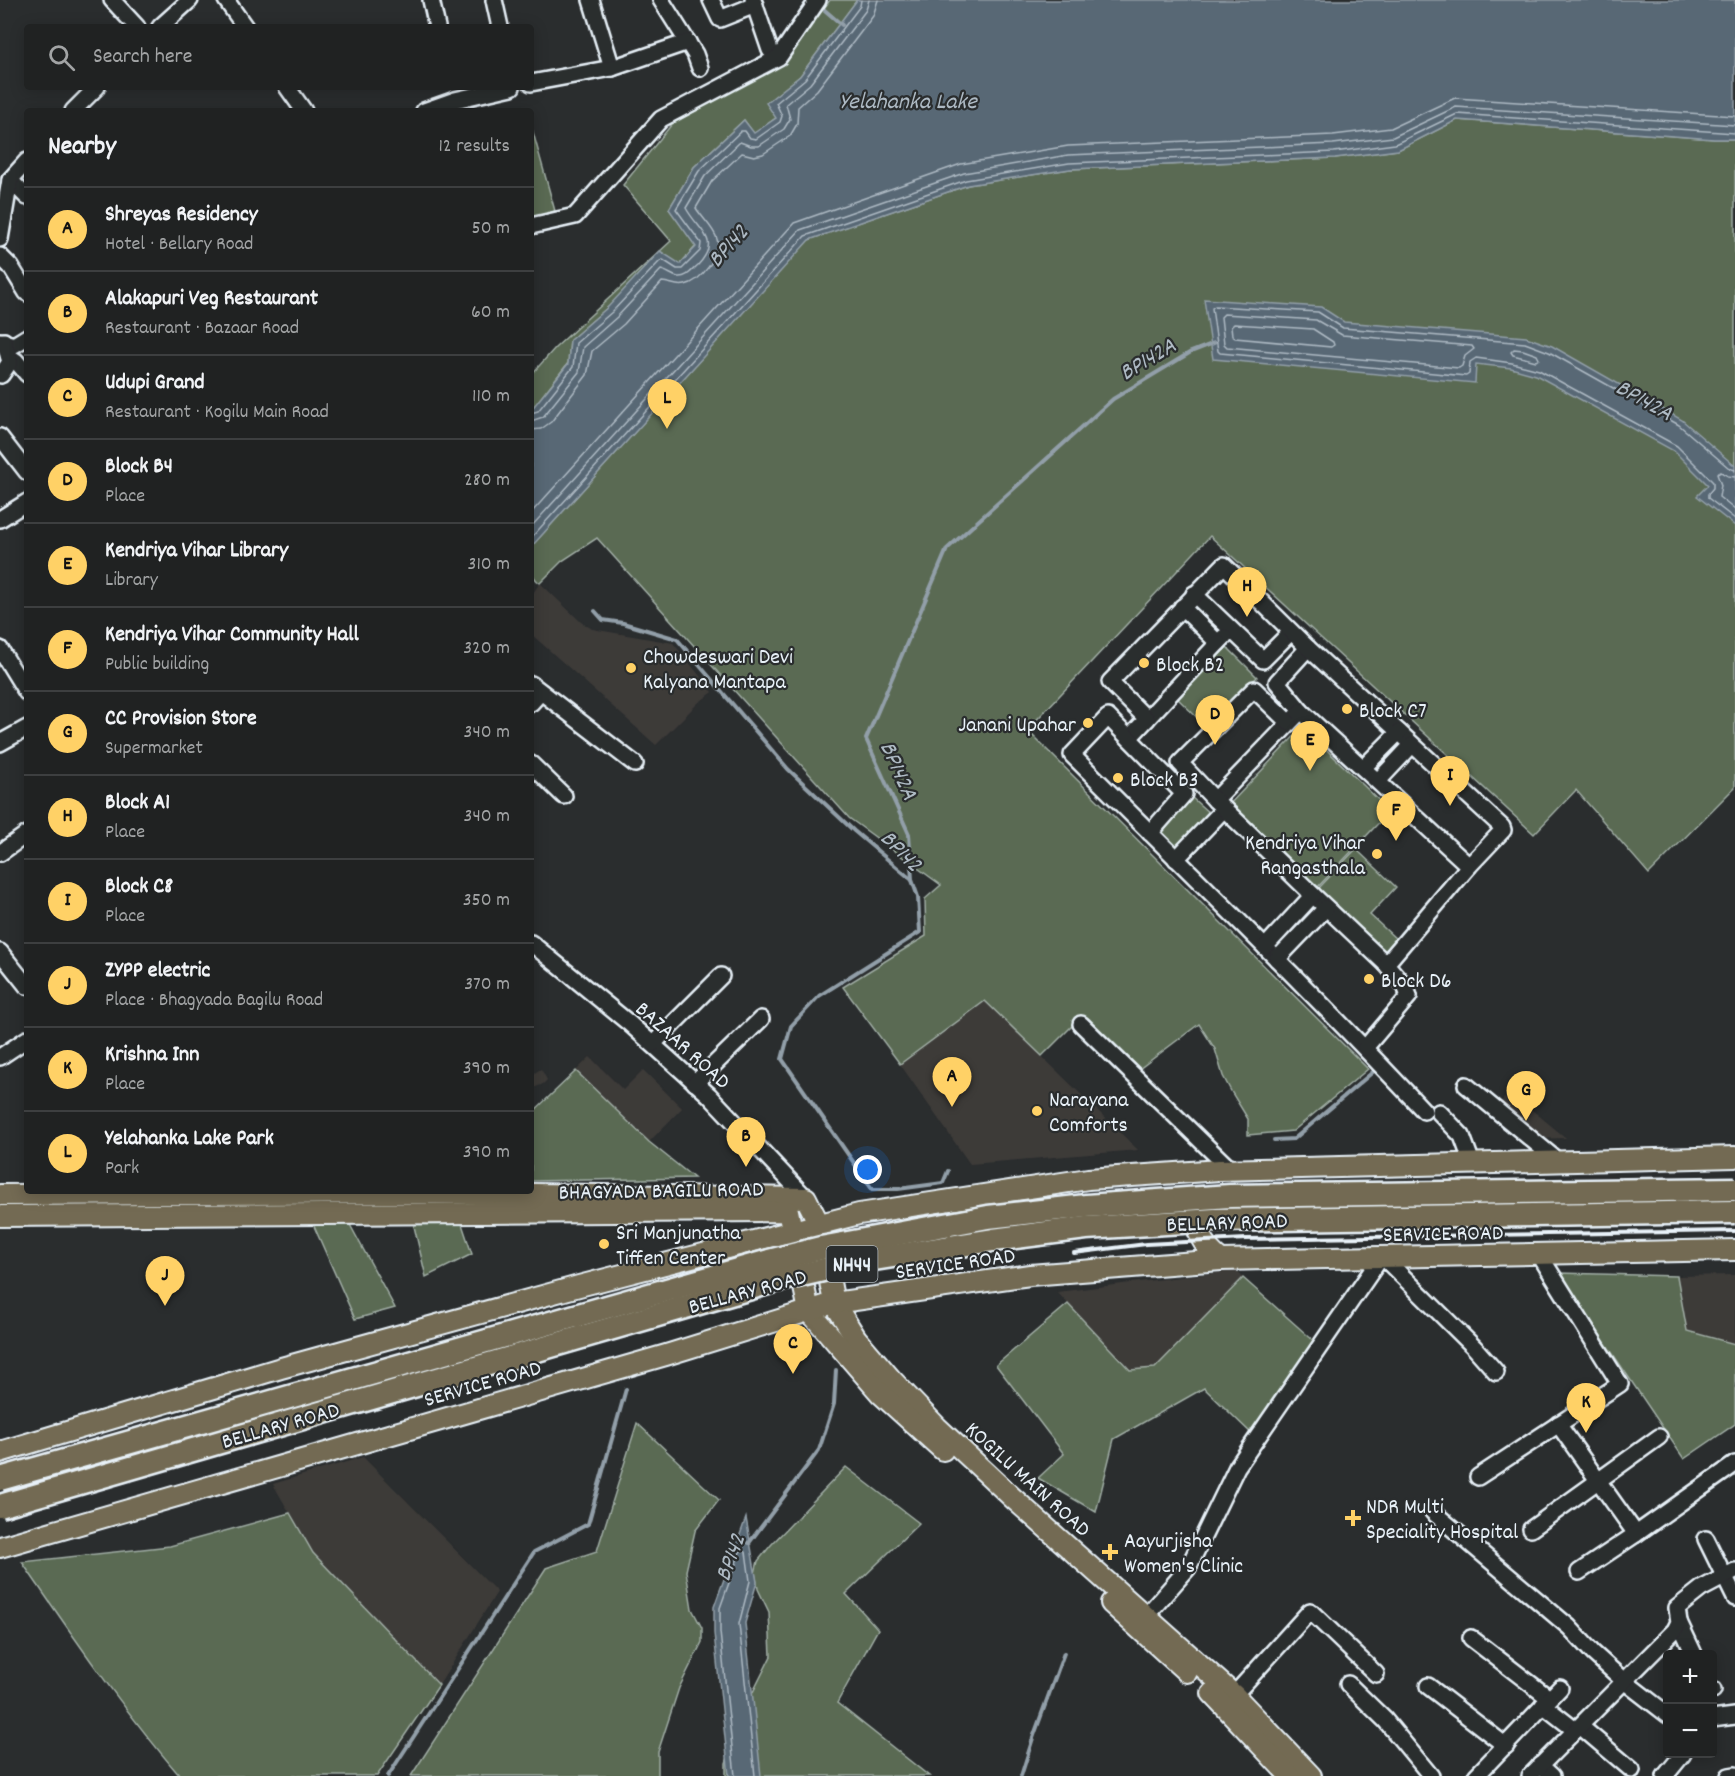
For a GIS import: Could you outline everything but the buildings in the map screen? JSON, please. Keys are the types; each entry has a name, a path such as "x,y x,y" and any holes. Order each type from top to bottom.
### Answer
{"highway":[{"name":"BELLARY ROAD","path":"0,1479 769,1261 821,1248 988,1217 1086,1206 1230,1196 1735,1189"},
{"name":"BELLARY ROAD","path":"0,1506 775,1281 862,1262 993,1240 1086,1228 1215,1220 1735,1212"}],"main road":[{"path":"0,1452 281,1368 568,1289 801,1209 875,1212 1088,1179 1226,1170 1735,1157"},
{"path":"1221,1260 1204,1245 1199,1237 1195,1204 1199,1191 1207,1180 1226,1170"},
{"name":"BHAGYADA BAGILU ROAD","path":"534,1193 760,1196 801,1209"},
{"name":"BHAGYADA BAGILU ROAD","path":"0,1195 88,1194"},
{"path":"801,1209 834,1303"},
{"path":"801,1209 809,1311"},
{"name":"BHAGYADA BAGILU ROAD","path":"0,1216 801,1209"},
{"name":"SERVICE ROAD","path":"0,1546 656,1358 834,1303 1030,1275 1221,1260 1735,1250"},
{"name":"KOGILU MAIN ROAD","path":"834,1303 885,1386 937,1427 1146,1616 1157,1635 1234,1695 1311,1776"},
{"name":"KOGILU MAIN ROAD","path":"809,1311 885,1386 1157,1635 1290,1776"}],"street":[{"path":"112,0 133,24"},
{"path":"163,24 190,0"},
{"path":"226,0 243,24"},
{"path":"431,0 436,24"},
{"path":"494,0 499,24"},
{"path":"591,0 612,68"},
{"path":"661,0 695,54 699,68"},
{"path":"711,0 720,19 754,3 770,50"},
{"path":"534,225 575,216 661,119 779,57 818,0"},
{"path":"534,82 612,68 688,42"},
{"path":"76,108 94,90"},
{"path":"289,90 302,108"},
{"path":"429,108 453,94 487,90"},
{"path":"0,232 10,180 24,164"},
{"path":"10,180 24,194"},
{"path":"0,256 11,267 24,287"},
{"path":"2,341 14,345 24,339"},
{"path":"1,375 10,362 2,341"},
{"path":"9,356 24,370"},
{"path":"0,436 24,468"},
{"path":"0,519 24,504"},
{"path":"1147,719 1110,682 1224,565 1291,632 1503,828 1386,964"},
{"path":"1194,594 1263,660 1291,632"},
{"path":"1182,607 1218,643"},
{"path":"1129,738 1230,630"},
{"path":"1308,648 1277,682 1278,686 1301,711 1469,866"},
{"path":"0,649 24,688"},
{"path":"1289,723 1254,689 1181,762 1181,766 1406,986 1409,996 1367,1046"},
{"path":"534,693 634,765"},
{"path":"1176,859 1219,804 1301,711"},
{"path":"1150,833 1184,794 1108,717 1072,755 1150,833 1176,859 1277,959 1367,1046 1432,1112 1453,1137 1466,1163"},
{"path":"0,743 24,730"},
{"path":"1363,768 1398,732"},
{"path":"1378,782 1412,745"},
{"path":"534,767 564,796"},
{"path":"0,853 24,836"},
{"path":"1265,947 1313,895"},
{"path":"1277,959 1326,908"},
{"name":"BAZAAR ROAD","path":"534,946 695,1083 801,1209"},
{"path":"1,956 24,983"},
{"path":"652,1044 721,976"},
{"path":"695,1083 761,1019"},
{"path":"1081,1024 1226,1170"},
{"path":"0,1057 24,1041"},
{"path":"1466,1085 1558,1162"},
{"path":"1432,1112 1462,1136 1466,1163"},
{"path":"177,1194 177,1215"},
{"path":"1478,1477 1620,1384 1539,1254"},
{"path":"1146,1616 1188,1568 1237,1467 1382,1256 1474,1347 1496,1372"},
{"path":"1558,1424 1636,1534"},
{"path":"1531,1529 1659,1437"},
{"path":"1579,1572 1735,1464"},
{"path":"1433,1512 1569,1628 1624,1681 1663,1711"},
{"path":"1706,1539 1730,1574 1735,1598"},
{"path":"1692,1650 1679,1622 1677,1608 1701,1589 1730,1574"},
{"path":"1234,1695 1310,1611 1376,1674"},
{"path":"1541,1772 1577,1728 1676,1630 1679,1622"},
{"path":"1471,1638 1551,1697 1577,1728 1632,1770"},
{"path":"1348,1684 1385,1720 1431,1776"},
{"path":"1428,1686 1506,1746"},
{"path":"1476,1776 1551,1697"},
{"path":"1717,1718 1735,1716"},
{"path":"1665,1776 1680,1758"},
{"path":"1729,1776 1735,1775"}],"shaded area":[{"name":"Chowdeswari Devi Kalyana Mantapa","path":"540,583 581,622 592,629 673,643 713,692 698,703 656,745 534,637 534,592"},
{"path":"985,1001 1138,1150 970,1164 900,1064"},
{"path":"590,1057 623,1090 643,1070 682,1108 649,1142 576,1071"},
{"path":"541,1069 547,1080 534,1088 534,1073"},
{"path":"1510,1092 1566,1138 1522,1139 1491,1113"},
{"path":"1237,1270 1243,1278 1155,1369 1130,1370 1057,1292"},
{"path":"1735,1275 1735,1344 1687,1331 1677,1276"},
{"path":"363,1457 497,1592 439,1685 313,1553 273,1484"}],"green space":[{"path":"830,0 857,0 800,76 767,103 777,117 754,134 744,120 694,167 669,209 696,246 680,264 608,307 570,340 568,363 534,406 534,372 555,348 671,241 623,185 672,124 786,60"},
{"path":"1457,120 1735,139 1735,787 1649,874 1576,790 1534,834 1210,536 1027,730 1368,1069 1293,1131 1248,1135 1248,1119 1223,1076 1215,1049 1199,1024 1135,1072 1079,1019 1042,1056 985,1001 900,1064 843,987 926,936 925,899 941,885 849,818 597,538 562,561 540,583 534,576 534,544 808,240 968,185 1070,169 1335,158 1398,150"},
{"path":"534,136 555,211 534,217"},
{"path":"1227,647 1257,677 1208,728 1177,698"},
{"path":"1303,727 1390,811 1313,892 1226,808"},
{"path":"1191,797 1209,813 1176,850 1158,833"},
{"path":"1356,849 1396,887 1370,915 1396,939 1384,952 1318,889"},
{"path":"576,1071 649,1142 694,1178 534,1181 534,1111"},
{"path":"348,1221 395,1308 355,1319 313,1224"},
{"path":"461,1221 472,1254 426,1277 413,1222"},
{"path":"1558,1273 1677,1276 1687,1331 1735,1344 1735,1424 1684,1459"},
{"path":"1243,1278 1315,1342 1251,1433 1204,1388 1114,1439 1096,1512 1038,1478 1064,1454 996,1365 1068,1304 1130,1370 1155,1368"},
{"path":"637,1423 719,1500 695,1531 686,1571 692,1609 702,1628 702,1642 679,1688 658,1752 658,1776 411,1776 546,1568 597,1551"},
{"path":"846,1467 919,1523 846,1594 878,1629 837,1703 929,1776 726,1776 726,1763 742,1714 771,1656 769,1612 758,1589 755,1573 758,1561"},
{"path":"290,1513 313,1553 439,1685 377,1776 180,1776 118,1698 22,1562 170,1546"}],"water":[{"name":"Yelahanka Lake","path":"857,0 1735,0 1735,139 1457,120 1398,150 1335,158 1070,169 968,185 809,240 534,544 534,406 568,364 570,340 608,307 660,251 680,264 696,247 669,209 694,167 744,120 754,133 776,118 766,103 800,76"},
{"path":"1204,299 1321,307 1344,322 1526,337 1552,346 1682,420 1735,466 1735,526 1697,496 1708,485 1674,451 1536,375 1511,368 1476,364 1475,383 1213,359"},
{"path":"746,1518 757,1582 745,1623 761,1776 729,1776 714,1633 714,1607"}],"waterway":[{"path":"820,6 842,25"},
{"name":"BP142A","path":"912,880 909,834 866,739 947,549 1113,399 1191,352 1214,343"},
{"name":"BP142","path":"595,611 603,620 623,623 677,639 788,769 854,831 912,880 918,897 920,932 819,996 791,1026 782,1059 872,1189 898,1189 943,1183 948,1171"},
{"path":"1274,1140 1294,1139 1374,1071"},
{"name":"BP142","path":"749,1543 819,1450 834,1404 836,1370"},
{"path":"388,1776 534,1552 588,1524 626,1389"},
{"path":"1021,1776 1064,1653"}],"railway":[{"path":"1074,1253 1146,1244 1246,1239 1735,1231"}],"place":[{"name":"Yelahanka Lake Park","path":"667,429"},
{"name":"Block A1","path":"1247,617"},
{"name":"Block B2","path":"1144,663"},
{"name":"Chowdeswari Devi Kalyana Mantapa","path":"631,668"},
{"name":"Block C7","path":"1347,709"},
{"name":"Janani Upahar","path":"1088,723"},
{"name":"Block B4","path":"1215,745"},
{"name":"Kendriya Vihar Library","path":"1310,771"},
{"name":"Block B3","path":"1118,778"},
{"name":"Block C8","path":"1450,806"},
{"name":"Kendriya Vihar Community Hall","path":"1396,841"},
{"name":"Kendriya Vihar Rangasthala","path":"1377,854"},
{"name":"Block D6","path":"1369,979"},
{"name":"Shreyas Residency","path":"952,1107"},
{"name":"Narayana Comforts","path":"1037,1111"},
{"name":"CC Provision Store","path":"1526,1121"},
{"name":"Alakapuri Veg Restaurant","path":"746,1167"},
{"name":"Sri Manjunatha Tiffen Center","path":"604,1244"},
{"name":"ZYPP electric","path":"165,1306"},
{"name":"Udupi Grand","path":"793,1374"},
{"name":"Krishna Inn","path":"1586,1433"},
{"name":"NDR Multi Speciality Hospital","path":"1353,1518"},
{"name":"Aayurjisha Women's Clinic","path":"1110,1552"}]}
